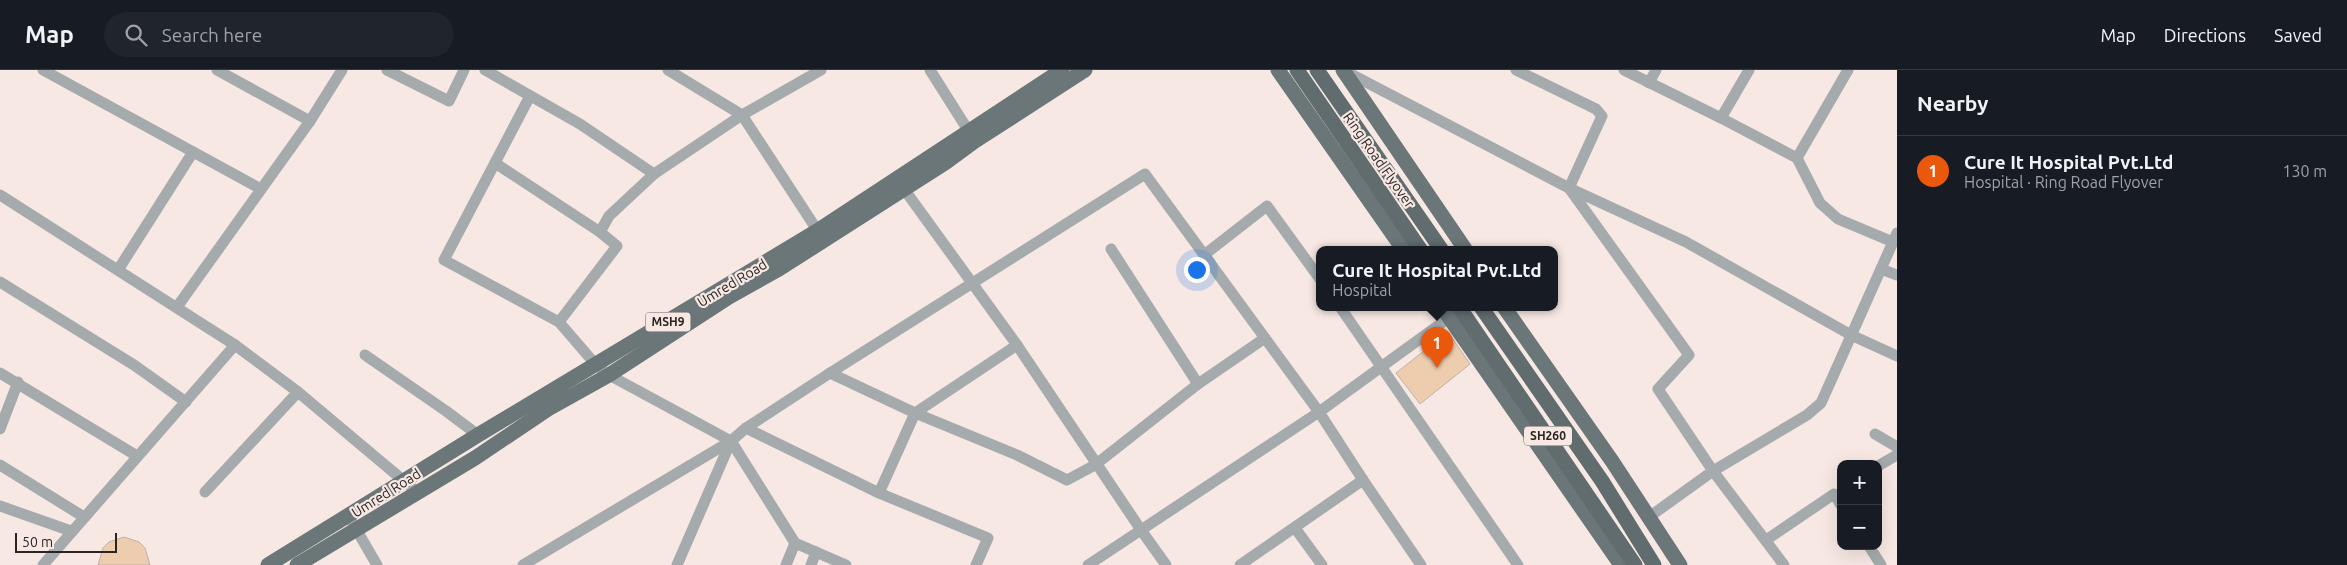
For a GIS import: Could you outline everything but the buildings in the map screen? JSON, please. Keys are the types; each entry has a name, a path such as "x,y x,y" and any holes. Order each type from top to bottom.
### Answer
{"highway":[{"name":"Ring Road Flyover","path":"1297,70 1418,246"},
{"name":"Ring Road Flyover","path":"1317,70 1439,246"},
{"name":"SH260","path":"1452,311 1635,565"},
{"name":"SH260","path":"1484,311 1602,481 1654,565"}],"main road":[{"name":"Umred Road","path":"268,565 353,523 404,482 478,435 821,235 972,136 1062,70"},
{"path":"297,565 353,523 417,492 475,458 548,409 609,376 729,298 821,235 945,163 972,136 1085,70"},
{"path":"1278,70 1401,246"},
{"path":"1343,70 1463,246"},
{"path":"1452,311 1615,562"},
{"path":"1507,311 1680,565"}],"street":[{"path":"43,70 261,189"},
{"path":"218,70 310,121"},
{"path":"177,307 310,121 342,70"},
{"path":"386,70 449,101 464,70"},
{"path":"485,70 580,124 654,174"},
{"path":"668,70 681,73 742,115 821,235"},
{"path":"600,232 609,216 654,174 742,115 821,70"},
{"path":"930,70 972,136"},
{"path":"1343,70 1569,188 1686,242 1851,335 1897,356"},
{"path":"1516,70 1596,109 1602,116 1569,188"},
{"path":"1624,70 1797,158 1820,203 1838,219 1895,237 1821,403 1807,415 1713,471 1649,518"},
{"path":"1649,83 1656,70"},
{"path":"1721,118 1749,70"},
{"path":"1797,158 1848,70"},
{"path":"530,96 444,260 559,322 596,365 609,376 731,441 795,544 846,565"},
{"path":"118,270 193,152"},
{"path":"496,163 600,232 617,246 559,322"},
{"path":"524,565 731,441 746,428 830,373 1145,174 1319,412 1421,565"},
{"path":"904,188 1017,345 1096,465 1166,565"},
{"path":"1569,188 1688,355 1658,389 1713,471 1784,565"},
{"path":"0,195 235,346 298,392 417,492"},
{"path":"1204,255 1266,206 1316,274"},
{"path":"1111,249 1198,384"},
{"path":"1881,269 1897,276"},
{"path":"0,282 134,365 186,402"},
{"path":"1343,311 1383,366 1518,565"},
{"path":"1088,565 1319,412 1383,366 1450,311"},
{"path":"830,373 915,413 1017,455 1068,480 1096,465 1198,384 1265,338"},
{"path":"879,493 915,413 1017,345"},
{"path":"43,565 235,346"},
{"path":"365,355 446,410 478,435"},
{"path":"0,372 137,456"},
{"path":"0,429 18,382"},
{"path":"205,492 298,392"},
{"path":"746,428 879,493 988,538 976,565"},
{"path":"1875,434 1897,447"},
{"path":"677,565 731,441"},
{"path":"1882,464 1897,455"},
{"path":"0,465 84,517"},
{"path":"1240,565 1364,480"},
{"path":"1766,540 1837,492"},
{"path":"0,506 71,532"},
{"path":"353,523 377,565"},
{"path":"1295,528 1322,565"},
{"path":"786,565 795,544"},
{"path":"1872,550 1881,565"},
{"path":"811,565 816,552"}],"place":[{"name":"Cure It Hospital Pvt.Ltd","path":"1437,368"}]}
